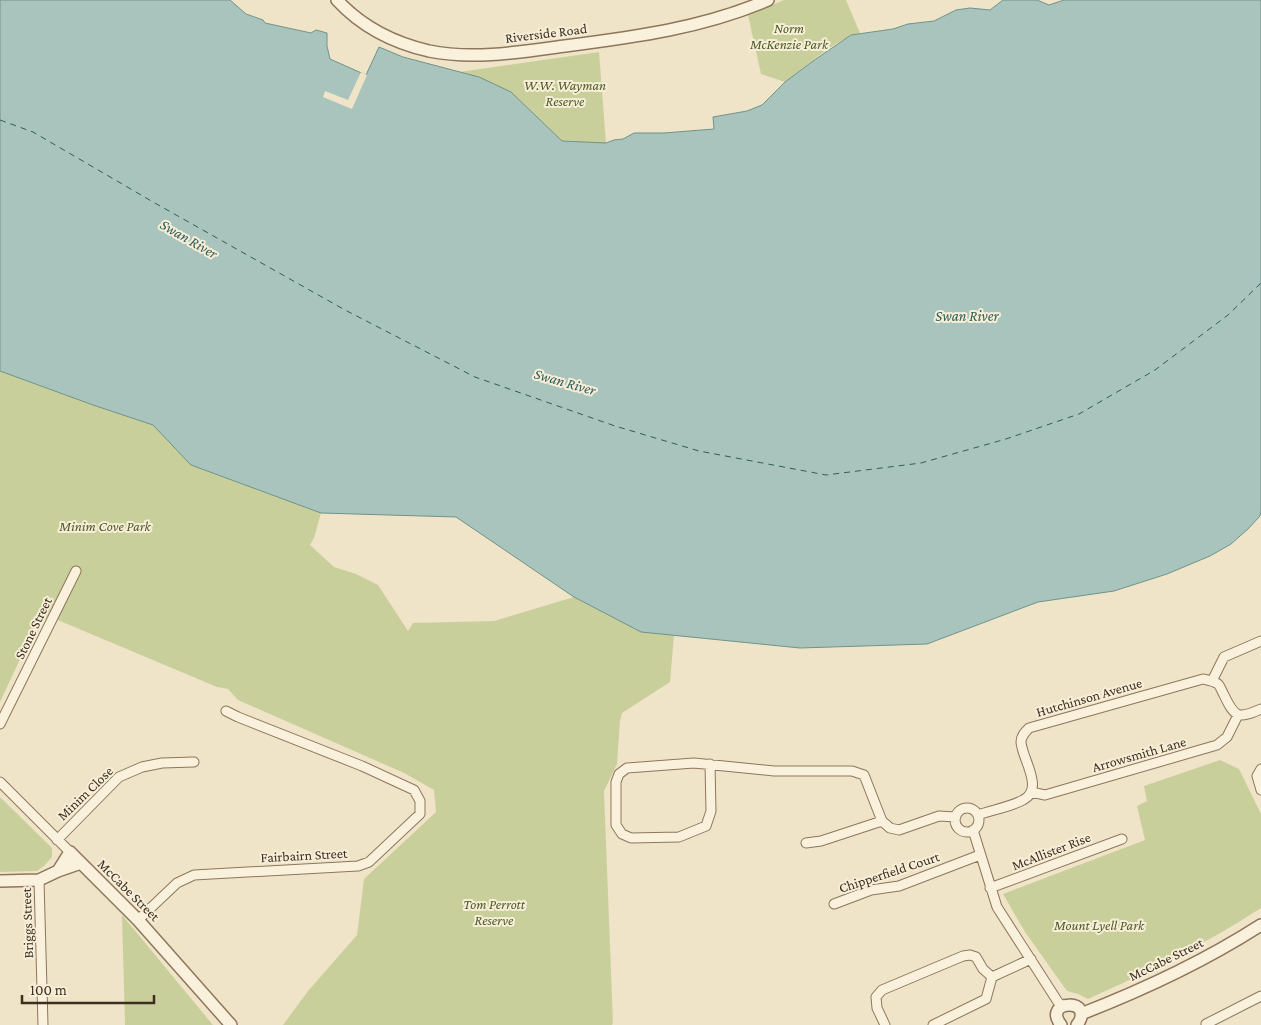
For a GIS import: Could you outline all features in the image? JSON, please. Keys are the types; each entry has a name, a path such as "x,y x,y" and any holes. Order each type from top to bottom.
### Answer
{"street":[{"name":"Riverside Road","path":"337,0 360,21 392,39 429,51 461,55 502,54 650,35 708,21 768,0"},
{"name":"Stone Street","path":"0,724 76,571"},
{"path":"1261,641 1224,657 1212,681 1219,685 1231,710 1238,715 1244,716 1261,709"},
{"name":"Hutchinson Avenue","path":"1031,792 1033,784 1021,742 1023,734 1028,728 1203,679 1212,681"},
{"name":"Fairbairn Street","path":"138,920 177,883 194,875 358,866 369,862 420,814 420,801 414,790 362,766 226,711"},
{"name":"Arrowsmith Lane","path":"1031,792 1045,795 1217,745 1227,737 1238,715"},
{"name":"Minim Close","path":"57,840 119,777 142,767 162,763 194,762"},
{"path":"710,764 711,811 706,826 679,837 631,838 622,834 616,825 616,782 619,774 627,768 694,763 710,764 774,771 852,771 864,775 882,821 890,828 899,830 939,816 956,817"},
{"path":"1261,769 1258,776 1261,790"},
{"name":"McCabe Street","path":"0,782 138,920 231,1025"},
{"path":"978,815 1024,800 1031,792"},
{"path":"966,808 973,810 978,815 978,825 972,830 965,831 959,828 956,817 960,811 966,808"},
{"path":"806,843 882,821"},
{"path":"972,830 997,907 1058,1002 1063,1006 1057,1015 1058,1024"},
{"name":"McAllister Rise","path":"990,888 1122,839"},
{"path":"58,870 70,852"},
{"name":"Chipperfield Court","path":"834,904 871,890 899,886 980,855"},
{"path":"0,881 39,880 58,870 81,863"},
{"name":"Briggs Street","path":"39,880 43,1025"},
{"name":"McCabe Street","path":"1063,1006 1074,1005 1078,1008 1079,1020 1235,942 1261,926"},
{"path":"885,1025 876,1002 876,997 882,990 963,956 970,955 976,957 983,969 992,977"},
{"path":"933,1025 986,999 992,977 1030,959"},
{"path":"1206,1024 1260,998"}],"green space":[{"name":"Norm McKenzie Park","path":"784,0 846,0 860,33 831,47 785,82 761,74 748,15"},
{"name":"W.W. Wayman Reserve","path":"599,52 606,143 562,141 511,92 459,72"},
{"path":"0,371 153,425 192,465 321,513 314,538 310,545 334,567 356,574 378,585 408,631 413,623 494,621 574,597 641,632 674,635 670,682 622,713 617,764 604,791 612,1025 283,1025 308,991 357,935 364,879 436,812 434,790 404,773 238,700 228,689 217,687 53,618 46,619 35,627 0,702"},
{"name":"Mount Lyell Park","path":"1220,760 1239,769 1261,814 1261,908 1219,934 1176,957 1088,999 1067,991 1025,932 1003,894 1145,840 1137,806 1147,801 1144,786"},
{"path":"0,797 52,848 52,857 37,871 0,872"},
{"path":"122,915 213,1025 125,1025"}],"water":[{"name":"Swan River","path":"0,0 230,0 246,14 263,20 265,23 311,33 316,30 327,33 330,59 366,75 379,47 403,57 479,77 511,92 562,141 606,143 623,139 634,133 714,129 713,117 747,111 762,105 785,82 851,35 934,21 956,10 970,8 990,10 1003,0 1037,0 1049,5 1064,0 1261,0 1260,516 1231,544 1210,556 1167,574 1114,591 1038,602 927,644 800,648 641,632 574,597 456,517 321,513 191,465 153,425 0,371"}],"pier":[{"path":"361,72 367,75 352,109 323,97 325,91 348,100"}],"ferry route":[{"path":"0,120 33,132 345,310 475,377 615,426 699,451 826,475 921,463 1006,439 1079,414 1155,370 1228,315 1261,283"}],"park label":[{"name":"Minim Cove Park","path":"105,526"},
{"name":"Tom Perrott Reserve","path":"494,912"}]}
